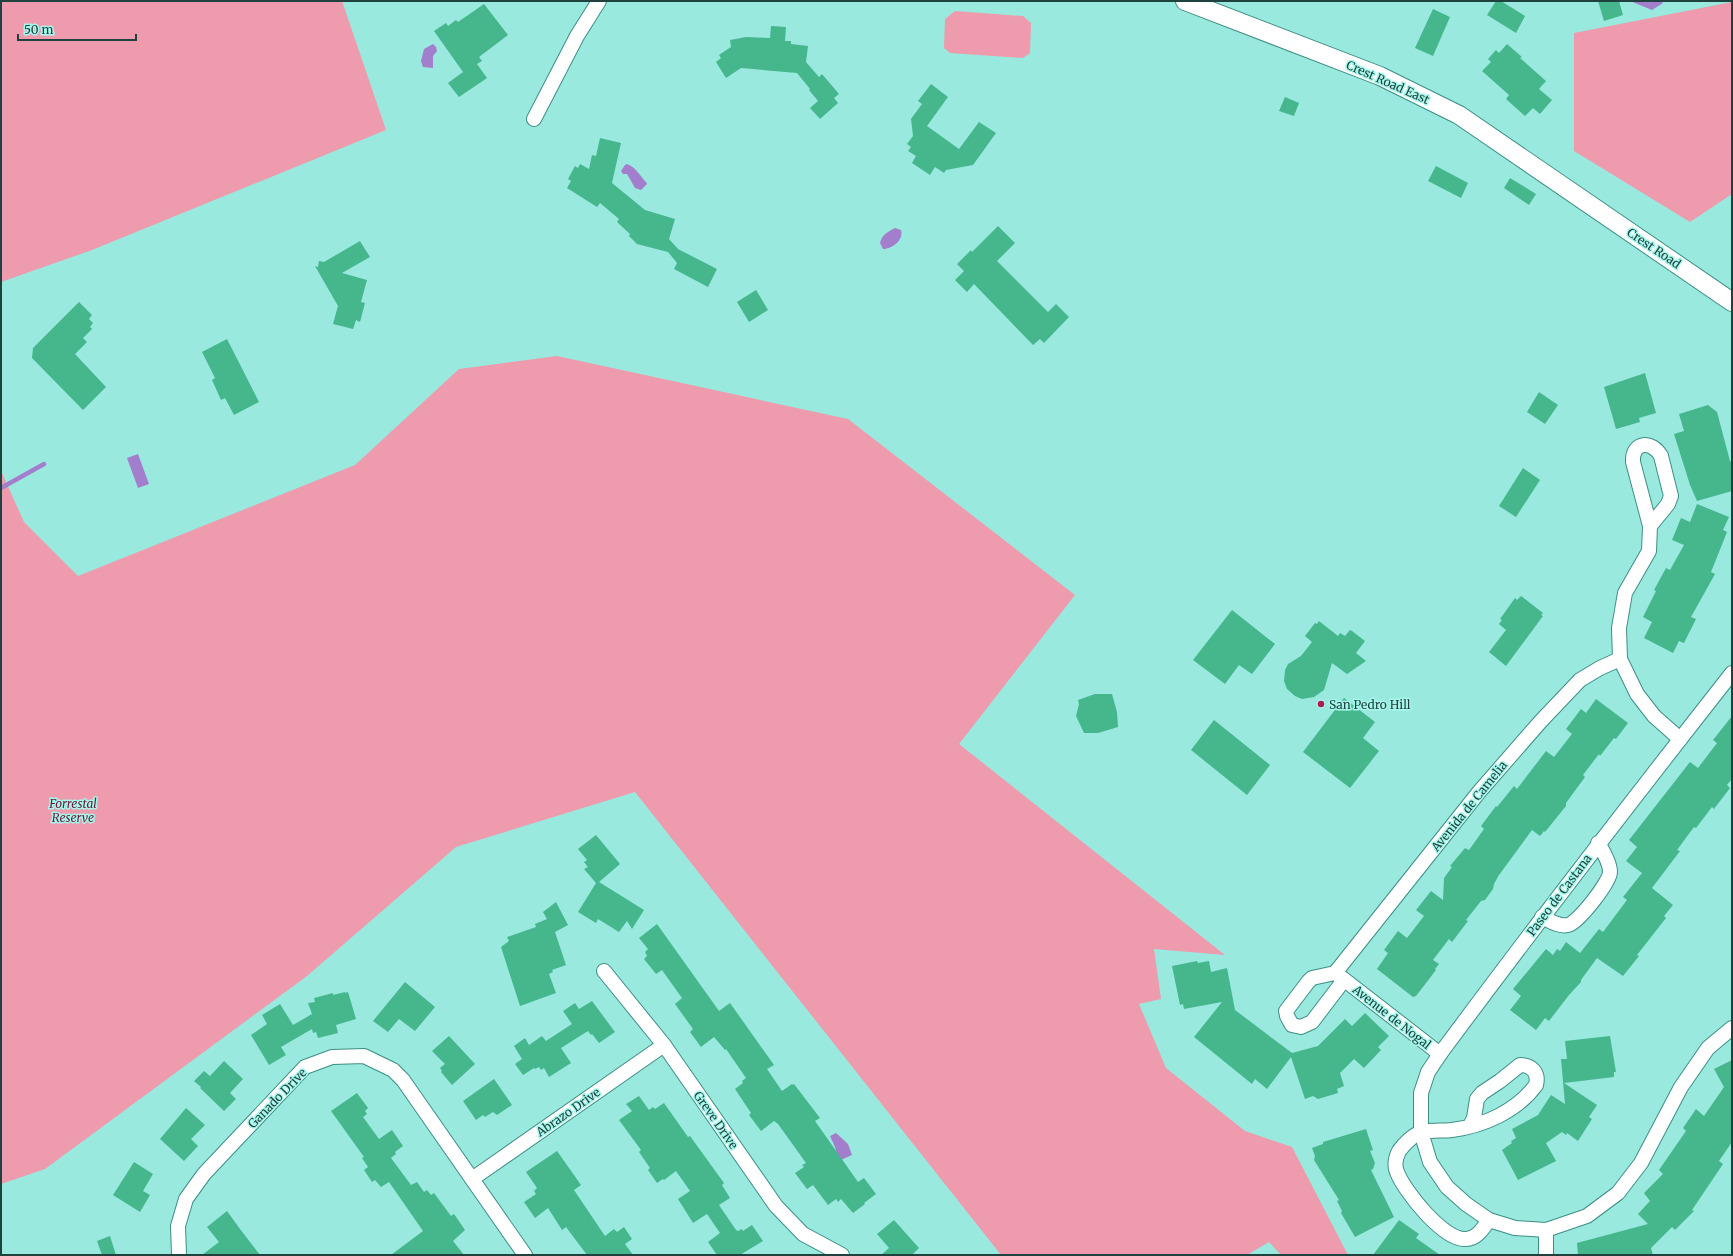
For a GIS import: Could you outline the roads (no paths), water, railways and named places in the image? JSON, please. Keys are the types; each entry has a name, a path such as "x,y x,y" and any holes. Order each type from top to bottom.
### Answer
{"street":[{"path":"534,120 577,36 599,1"},
{"name":"Crest Road East","path":"1185,1 1380,76 1459,115 1576,195"},
{"name":"Crest Road","path":"1576,195 1732,302"},
{"path":"1650,526 1668,504 1671,496 1661,456 1653,447 1643,445 1638,447 1635,451 1633,462 1650,526 1649,551 1625,593 1619,628 1620,659 1638,694 1654,716 1680,738"},
{"name":"Avenida de Camelia","path":"1339,976 1479,792 1541,721 1580,680 1600,668 1620,659"},
{"name":"Paseo de Castana","path":"1732,673 1598,843 1428,1072 1421,1093 1421,1132 1430,1162 1447,1187 1466,1204 1489,1220 1516,1228 1546,1230 1587,1216 1618,1193 1641,1163 1681,1087 1708,1048 1732,1028"},
{"path":"1542,917 1559,925 1574,923 1608,880 1610,871 1598,843"},
{"name":"Greve Drive","path":"604,971 664,1045 776,1206 803,1234 842,1255"},
{"name":"Avenue de Nogal","path":"1339,976 1440,1054"},
{"name":"Abrazo Drive","path":"472,1179 664,1045"},
{"name":"Ganado Drive","path":"179,1255 178,1226 186,1199 204,1174 305,1067 332,1057 364,1056 393,1070 403,1080 525,1255"},
{"path":"1470,1126 1474,1118 1477,1099 1482,1093 1520,1065 1530,1067 1534,1070 1536,1074 1536,1085 1500,1115 1470,1126 1453,1130 1421,1132 1405,1143 1395,1162 1396,1171 1409,1194 1426,1213 1447,1232 1459,1239 1468,1239 1477,1235 1489,1220"},
{"path":"1546,1230 1546,1255"}],"waterway":[{"path":"1,488 44,464"}],"place":[{"name":"San Pedro Hill","path":"1321,704"}],"park label":[{"name":"Forrestal Reserve","path":"73,810"}]}
